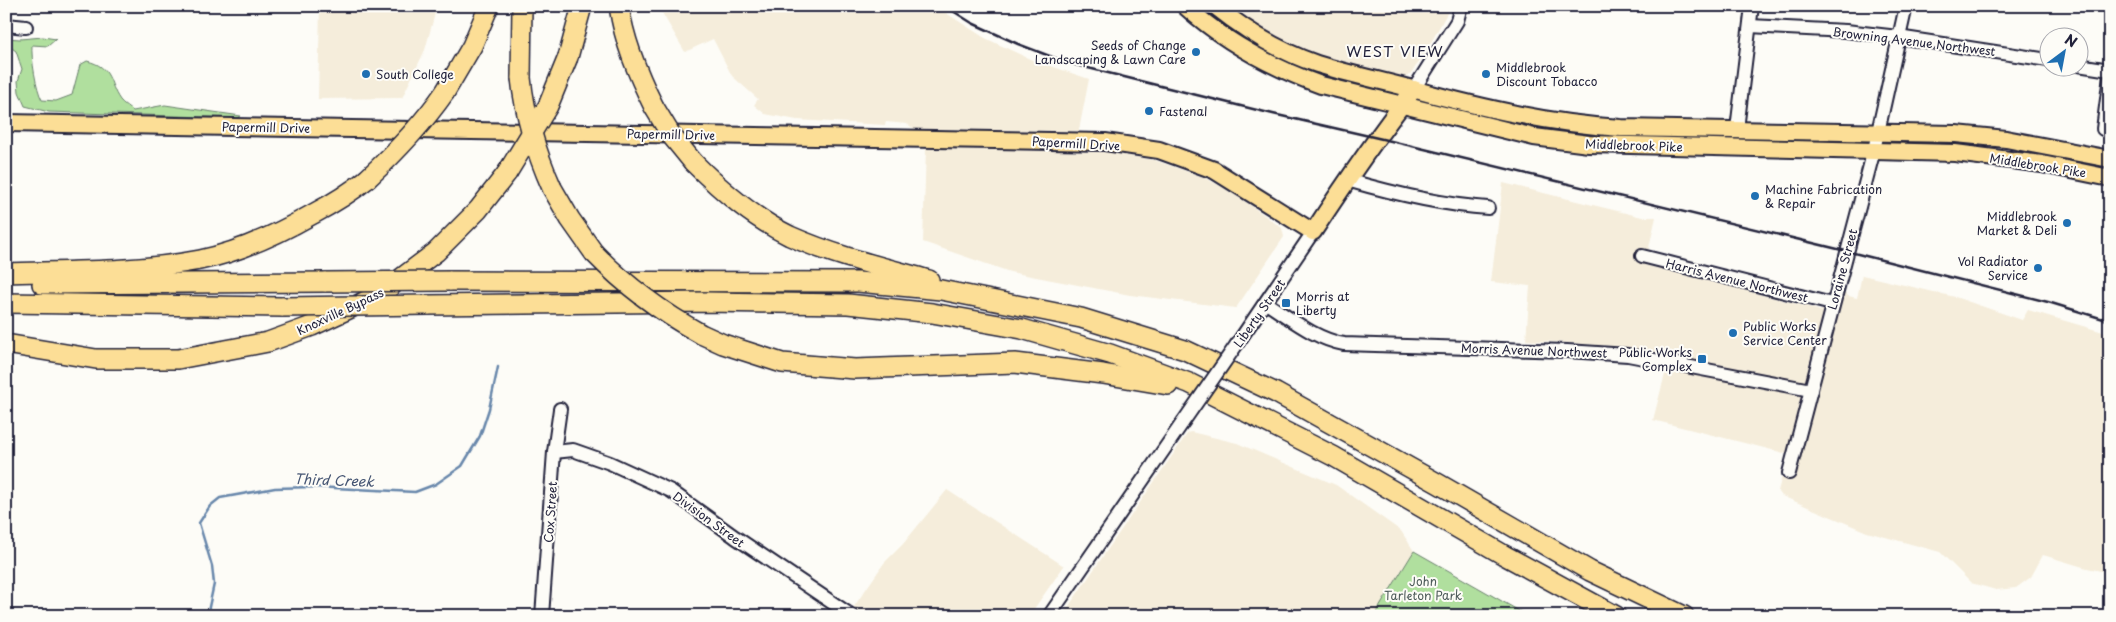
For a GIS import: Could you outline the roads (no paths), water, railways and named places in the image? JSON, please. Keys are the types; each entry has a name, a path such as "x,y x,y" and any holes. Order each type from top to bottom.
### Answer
{"highway":[{"path":"6,273 127,269 202,259 256,242 289,228 325,208 367,178 398,150 446,92 472,46 489,6"},
{"path":"522,6 521,78 529,128 552,188 570,219 594,253 639,295 660,311 701,334 730,346 782,363 855,368 1015,363 1103,374 1164,384 1270,423"},
{"name":"Knoxville Bypass","path":"6,344 96,359 178,359 268,342 312,326 379,295 436,252 478,210 507,174 548,106 568,57 582,6"},
{"path":"618,6 621,24 637,71 654,107 671,135 693,162 720,189 748,210 789,235 838,254 1020,305"},
{"path":"6,283 858,282 941,290 1020,305 1081,318 1186,350 1276,394 1440,484 1590,571 1684,616"},
{"path":"6,303 283,306 707,302 848,304 932,313 1022,329 1110,354 1187,382 1333,456 1504,555 1616,616"}],"main road":[{"name":"Middlebrook Pike","path":"1185,6 1211,28 1242,48 1296,76 1324,86 1401,106 1534,137 1589,144 1955,153 2004,158 2103,176"},
{"name":"Middlebrook Pike","path":"1215,6 1242,27 1281,48 1315,63 1537,119 1591,126 1956,134 2006,140 2105,158"},
{"name":"Liberty Street","path":"1313,232 1347,180 1414,89"},
{"name":"Papermill Drive","path":"6,123 1105,142 1159,150 1214,170 1313,232"},
{"path":"2103,176 2105,158"}],"street":[{"name":"Liberty Street","path":"1414,89 1457,21 1461,6"},
{"path":"1737,129 1752,6"},
{"name":"Loraine Street","path":"1789,473 1874,150 1906,6"},
{"path":"6,25 26,27"},
{"name":"Browning Avenue Northwest","path":"1750,26 1846,31 2038,58"},
{"path":"2088,67 2110,70"},
{"path":"2102,129 2110,76"},
{"path":"1347,180 1438,201 1488,208"},
{"name":"Liberty Street","path":"1048,616 1266,303 1313,232"},
{"name":"Harris Avenue Northwest","path":"1642,256 1832,304"},
{"name":"Morris Avenue Northwest","path":"1266,303 1318,336 1331,342 1344,344 1574,351 1628,355 1811,390"},
{"name":"Cox Street","path":"542,616 554,452 560,409"},
{"name":"Division Street","path":"554,452 573,450 610,463 671,491 734,537 852,616"}],"waterway":[{"name":"Third Creek","path":"207,616 214,584 212,566 199,523 210,506 220,498 275,488 314,487 415,492 436,484 462,466 480,436 489,409 498,367"}],"railway":[{"path":"945,6 972,23 1018,44 1068,63 1846,251 2048,302 2110,321"}],"place":[{"name":"Seeds of Change Landscaping & Lawn Care","path":"1196,52"},
{"name":"South College","path":"366,74"},
{"name":"Middlebrook Discount Tobacco","path":"1486,74"},
{"name":"Fastenal","path":"1149,111"},
{"name":"Machine Fabrication & Repair","path":"1755,196"},
{"name":"Middlebrook Market & Deli","path":"2067,223"},
{"name":"Vol Radiator Service","path":"2038,268"},
{"name":"Morris at Liberty","path":"1286,303"},
{"name":"Public Works Service Center","path":"1733,333"},
{"name":"Public Works Complex","path":"1702,359"}],"district":[{"name":"WEST VIEW","path":"1395,50"}],"park label":[{"name":"John Tarleton Park","path":"1423,588"}]}
